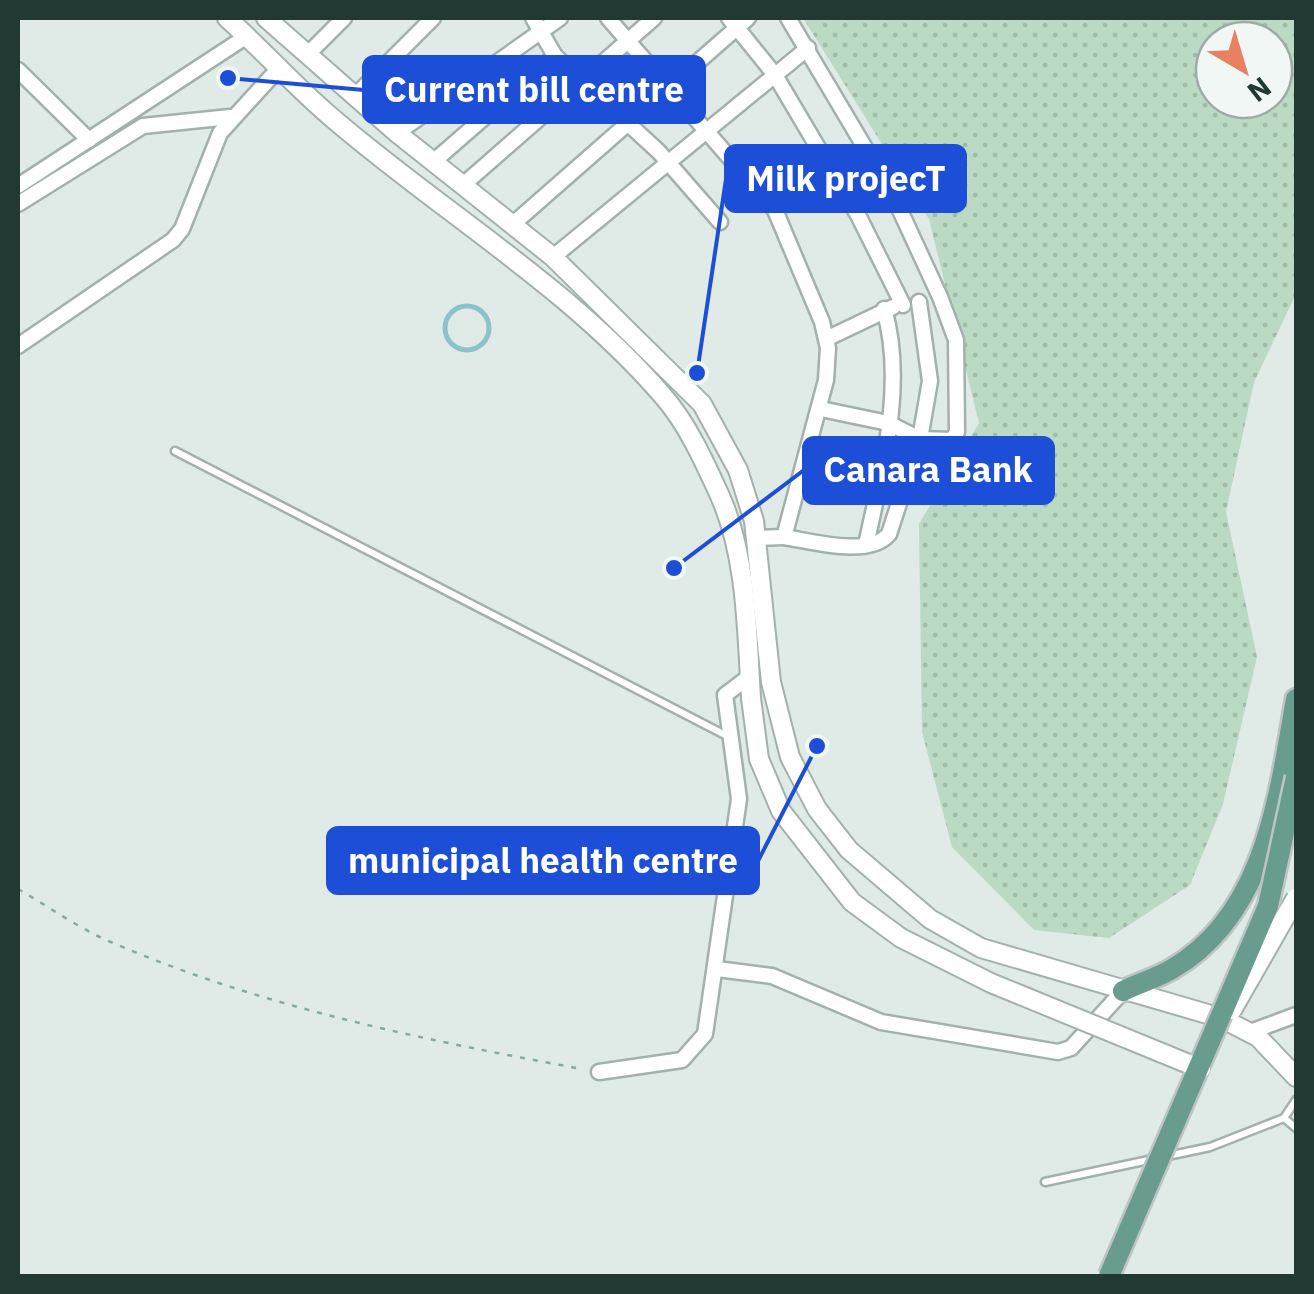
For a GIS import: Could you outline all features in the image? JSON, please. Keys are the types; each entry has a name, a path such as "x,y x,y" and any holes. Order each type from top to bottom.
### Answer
{"main road":[{"path":"1123,990 1173,968 1204,944 1229,914 1258,865 1272,828 1296,700"},
{"path":"1109,1276 1203,1065 1268,906 1296,777"},
{"path":"1258,865 1280,858 1296,846"}],"street":[{"path":"226,18 337,122 480,230 598,331 664,397 704,466 727,517 743,596 759,759 781,811 852,902 900,938 991,984 1203,1065 1296,898"},
{"path":"266,18 396,133 553,257 702,404 738,470 756,538 771,682 790,756 817,809 849,850 930,919 981,948 1220,1018 1250,1032 1296,1077"},
{"path":"308,54 344,18"},
{"path":"354,97 434,18"},
{"path":"396,133 538,24 560,18"},
{"path":"608,18 670,84 775,210 826,339 821,409 784,537"},
{"path":"462,185 654,18"},
{"path":"788,18 893,195 956,340 957,432 944,443 920,439 888,423 821,409"},
{"path":"513,224 738,21 776,74 911,303 930,381 920,439 884,540 866,545 756,538"},
{"path":"538,24 555,56 668,161 720,222"},
{"path":"18,186 247,36"},
{"path":"553,257 808,48"},
{"path":"434,162 555,56"},
{"path":"18,346 173,240 230,117 280,67"},
{"path":"18,70 89,140"},
{"path":"18,204 143,126 230,117"},
{"path":"775,210 835,174"},
{"path":"826,339 884,309 940,297"},
{"path":"866,545 888,423 893,339 884,309"},
{"path":"599,1072 682,1060 705,1034 739,799 725,695 750,676"},
{"path":"717,969 772,976 880,1022 1058,1052 1071,1048 1123,990"},
{"path":"1250,1032 1296,1016"}],"lane":[{"path":"175,452 728,737"},
{"path":"1045,1182 1188,1153 1284,1118 1296,1100"},
{"path":"1284,1118 1296,1128"}],"path":[{"path":"18,888 101,938 262,998 455,1045 599,1072"}],"green space":[{"path":"803,18 1296,18 1296,294 1254,382 1226,512 1257,657 1223,804 1190,885 1109,938 1034,930 952,847 922,732 919,524 979,423 929,219"}],"waterway":[{"path":"467,306 482,313 489,328 482,343 467,350 452,343 445,328 452,313 467,306"}],"place":[{"name":"Current bill centre","path":"228,78"},
{"name":"Milk projecT","path":"697,373"},
{"name":"Canara Bank","path":"674,568"},
{"name":"municipal health centre","path":"817,746"}]}
